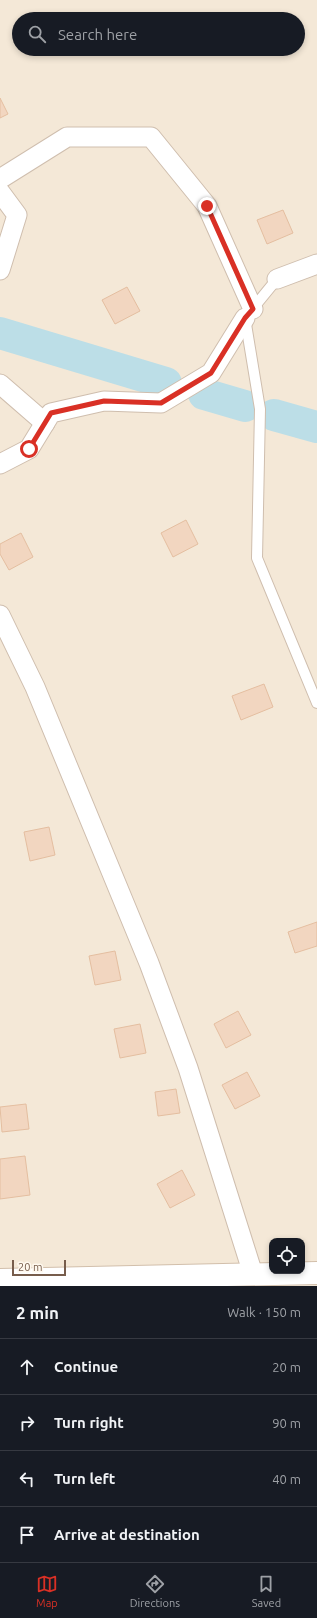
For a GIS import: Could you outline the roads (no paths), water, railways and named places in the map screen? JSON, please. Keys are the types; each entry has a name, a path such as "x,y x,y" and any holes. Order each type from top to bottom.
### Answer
{"street":[{"path":"0,179 67,137 151,137 207,206 249,313 211,373 161,403 104,401 51,413 29,449 0,464"},
{"path":"0,192 18,215 0,270"},
{"path":"277,279 317,264"},
{"path":"0,384 45,423"},
{"path":"0,615 35,687 148,963 188,1068 253,1274"},
{"path":"0,1280 317,1273"}],"lane":[{"path":"277,279 249,313 260,409 257,558 317,703"}],"waterway":[{"path":"0,333 166,383"},
{"path":"204,394 245,406"},
{"path":"274,415 317,427"}]}
